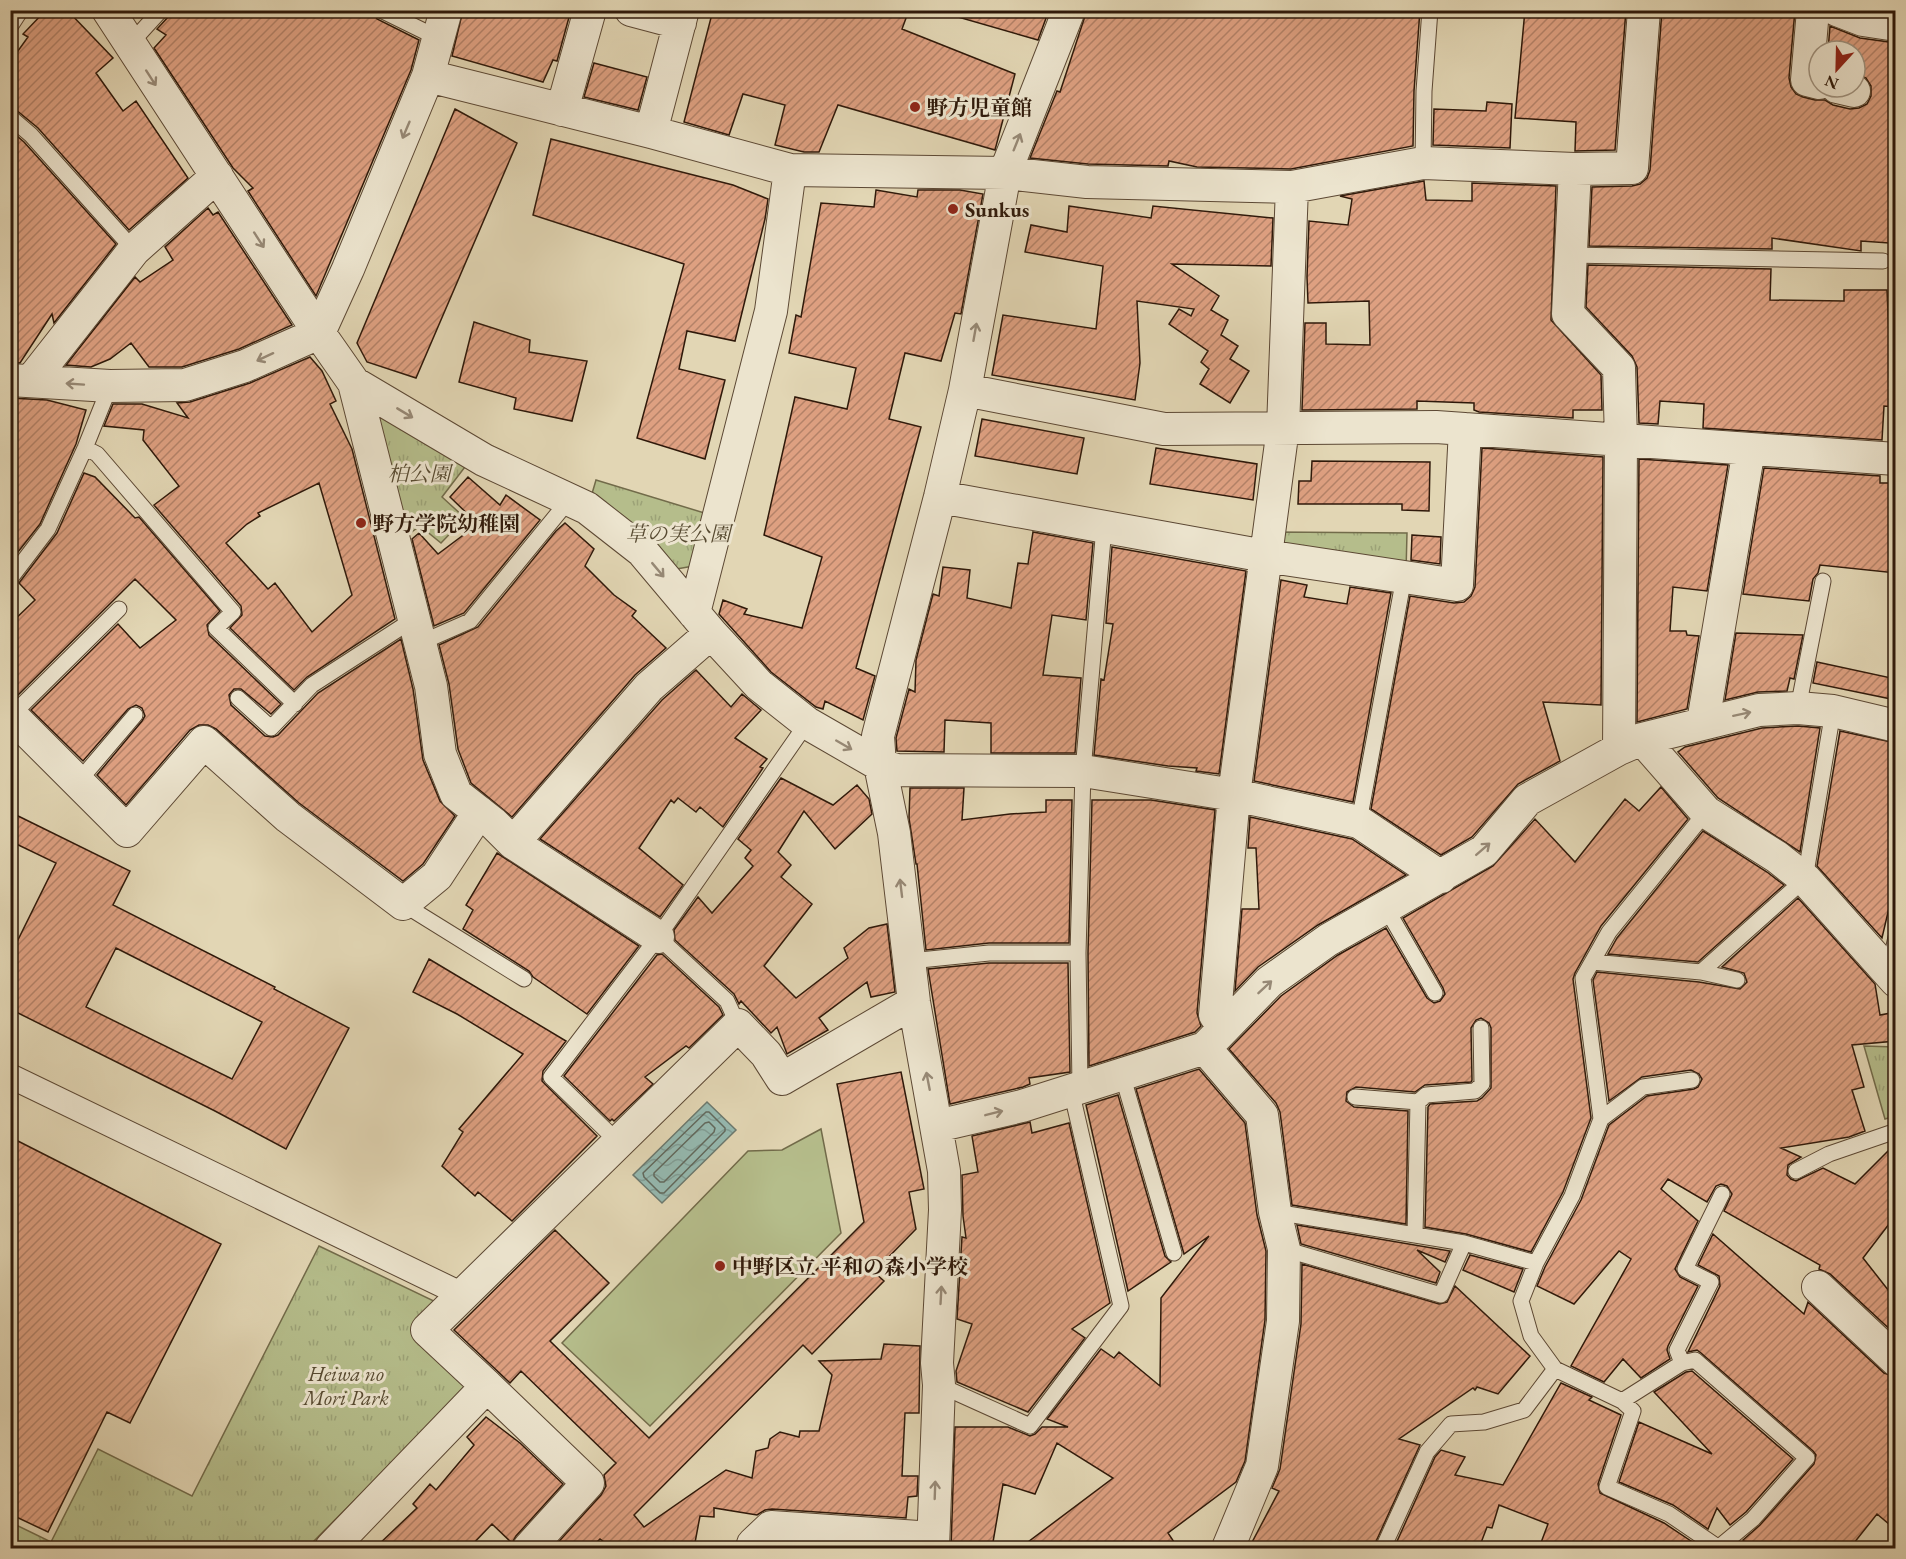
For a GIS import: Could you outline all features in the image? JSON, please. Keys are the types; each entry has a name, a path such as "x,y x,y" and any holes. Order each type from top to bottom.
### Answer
{"street":[{"path":"108,10 354,383 431,686 440,754 456,794 513,843 658,937"},
{"path":"562,110 590,10"},
{"path":"631,10 681,17 651,132"},
{"path":"752,1548 753,1544 771,1527 933,1543 939,1385 937,1363 945,1210 944,1171 914,1002 894,833 880,765 878,736 940,497 965,390 1005,173 1069,10"},
{"path":"429,76 790,170 1005,173 1087,182 1292,187 1423,163 1575,169 1632,168 1644,10"},
{"path":"1811,39 1813,10"},
{"path":"1837,10 1863,20 1896,25"},
{"path":"21,381 110,386 185,385 245,366 319,333 429,76 442,24"},
{"path":"1575,169 1568,314 1619,368 1630,744 1706,812 1777,857 1805,879 1892,977"},
{"path":"513,843 703,623 771,311 790,170"},
{"path":"21,381 134,250 217,176"},
{"path":"1228,1548 1262,1466 1283,1321 1284,1249 1275,1212 1262,1115 1214,1038 1234,795 1283,428 1292,187"},
{"path":"354,383 484,460 587,508 642,551 759,685 807,723 880,765 897,770 1083,771 1234,795 1359,822 1441,877"},
{"path":"965,390 1164,429 1436,427 1896,459"},
{"path":"940,497 1265,556 1457,585 1465,429"},
{"path":"1703,723 1749,449"},
{"path":"937,1126 1022,1106 1122,1074 1214,1038 1269,982 1328,940 1484,851 1527,800 1630,744 1759,710 1798,708 1833,711 1896,726"},
{"path":"11,714 127,831 204,742 288,817 403,904 437,876 479,812"},
{"path":"529,1548 588,1483 427,1330 738,1025 766,1054 782,1079 914,1002"},
{"path":"10,1076 463,1295"},
{"path":"1818,1287 1896,1360"},
{"path":"344,1544 488,1386"}],"lane":[{"path":"10,27 21,10"},
{"path":"130,44 161,10"},
{"path":"381,10 442,24"},
{"path":"1423,163 1424,91 1430,10"},
{"path":"10,117 31,135 134,250"},
{"path":"1570,255 1884,261"},
{"path":"10,579 48,530 110,386"},
{"path":"85,448 97,454 233,612 216,628 295,704"},
{"path":"238,698 271,728 312,685 417,631 470,621 569,500"},
{"path":"939,1385 1030,1426 1121,1306 1076,1088 1083,771 1104,527"},
{"path":"1359,822 1404,578"},
{"path":"1798,708 1823,581"},
{"path":"11,714 119,609"},
{"path":"1701,972 1805,879 1833,711"},
{"path":"78,782 135,715"},
{"path":"618,1142 551,1077 658,937 807,723"},
{"path":"1622,1401 1682,1363 1695,1360 1807,1458 1753,1519 1719,1548 1669,1514 1607,1487 1634,1412 1622,1401 1555,1369 1531,1336 1521,1301 1536,1263 1572,1196 1602,1119 1583,978 1609,932 1706,812"},
{"path":"403,904 524,979"},
{"path":"1386,908 1435,993"},
{"path":"658,937 727,1001 738,1025"},
{"path":"1892,977 1896,937"},
{"path":"910,961 989,954 1078,953"},
{"path":"1592,962 1701,972 1737,980"},
{"path":"1354,1097 1418,1102 1426,1095 1475,1092 1482,1084 1481,1028"},
{"path":"1122,1074 1174,1253"},
{"path":"1602,1119 1644,1087 1692,1080"},
{"path":"1415,1234 1418,1102"},
{"path":"1796,1171 1829,1154 1896,1131"},
{"path":"1682,1363 1677,1350 1712,1282 1685,1269 1722,1194"},
{"path":"1275,1212 1464,1243 1536,1263"},
{"path":"1284,1249 1442,1295 1464,1243"},
{"path":"1383,1548 1427,1452 1451,1424 1484,1422 1524,1410 1555,1369"}],"green space":[{"name":"柏公園","path":"375,405 468,463 442,497 465,518 441,543 420,526 402,539"},
{"name":"草の実公園","path":"596,480 711,515 699,565 671,570 591,497"},
{"path":"1274,532 1407,533 1406,572 1271,552"},
{"path":"1864,1046 1895,1047 1895,1116 1885,1119"},
{"path":"821,1129 841,1233 650,1426 562,1343 748,1151 782,1150"},
{"name":"Heiwa no Mori Park","path":"319,1246 438,1303 471,1383 307,1548 11,1548 10,1522 51,1542 98,1449 192,1496"}],"water":[{"path":"707,1102 736,1130 662,1203 633,1175"}],"building":[{"path":"46,10 67,10 113,58 96,73 123,111 136,101 188,178 129,230 38,128 10,107 10,62 28,37 23,34"},
{"path":"171,10 371,10 377,19 419,40 411,70 316,296 248,191 253,188 233,168 154,48 166,35 157,29"},
{"path":"463,10 571,10 557,61 553,60 543,82 452,56"},
{"path":"713,10 909,10 902,29 1015,74 995,150 838,105 819,152 804,152 775,145 785,105 743,94 729,135 684,122"},
{"path":"959,10 1049,10 1038,40 958,17"},
{"path":"1087,10 1420,10 1414,91 1413,146 1291,169 1197,167 1169,161 1168,166 1088,164 1030,158 1057,91 1060,92"},
{"path":"1525,10 1626,10 1615,150 1575,151 1576,122 1515,118"},
{"path":"1662,10 1795,10 1789,78 1791,87 1796,94 1807,99 1825,100 1833,105 1850,109 1867,104 1871,96 1871,86 1867,80 1867,39 1829,39 1830,26 1860,38 1896,43 1896,126 1889,243 1861,241 1861,251 1772,238 1772,249 1589,246 1592,187 1640,184 1647,178 1650,170"},
{"path":"594,63 647,77 638,110 584,97"},
{"path":"1487,102 1512,104 1510,148 1433,145 1434,109 1486,111"},
{"path":"455,109 517,143 416,378 367,362 357,343"},
{"path":"10,130 24,142 116,244 54,323 52,314 20,363 10,362"},
{"path":"551,139 733,185 768,199 735,341 687,331 679,369 725,380 705,459 637,438 684,264 533,215"},
{"path":"1424,181 1426,200 1472,201 1472,183 1556,186 1551,320 1601,375 1602,410 1573,410 1573,418 1479,412 1474,410 1474,403 1417,401 1417,409 1302,410 1305,323 1326,323 1326,344 1370,345 1369,301 1308,303 1309,221 1348,225 1352,199 1340,196"},
{"path":"876,190 917,197 918,190 960,190 983,194 961,314 955,313 941,361 905,353 889,419 921,427 856,668 875,676 863,720 825,701 823,709 816,707 771,672 719,614 723,600 747,609 744,614 802,628 822,557 764,535 795,397 847,409 856,368 789,353 796,315 801,317 821,203 874,207"},
{"path":"1069,206 1151,218 1153,206 1273,218 1271,266 1172,264 1219,296 1211,310 1228,320 1221,335 1238,346 1230,359 1249,371 1230,403 1200,384 1209,369 1201,362 1208,351 1169,324 1179,309 1191,316 1194,309 1137,301 1140,363 1135,400 992,375 1003,315 1096,329 1103,266 1025,252 1031,225 1067,232"},
{"path":"208,208 213,215 218,212 292,325 239,349 182,367 149,367 131,343 110,359 91,367 66,365 135,277 140,282 173,260 165,247"},
{"path":"1588,265 1771,269 1770,300 1844,301 1844,290 1887,290 1890,358 1896,359 1896,407 1884,406 1882,440 1703,428 1704,404 1660,401 1658,424 1639,423 1637,367 1632,356 1586,307"},
{"path":"474,322 530,340 529,352 587,361 572,421 514,409 516,398 459,382"},
{"path":"310,357 322,371 336,401 330,404 352,449 395,619 307,677 294,690 230,628 242,615 241,606 154,505 179,486 143,440 144,430 104,426 113,404 142,404 188,418 177,403 190,402 250,383","holes":["319,483 352,595 312,632 275,583 268,589 226,543 247,524 260,516 258,513"]},
{"path":"10,398 47,400 86,410 76,444 40,524 10,562"},
{"path":"982,419 1084,438 1077,474 975,456"},
{"path":"1156,448 1257,464 1253,500 1150,484"},
{"path":"1482,448 1603,457 1601,705 1543,702 1560,761 1518,784 1472,837 1441,855 1371,809 1410,596 1454,603 1464,602 1471,596 1475,587"},
{"path":"1639,459 1728,465 1707,591 1673,587 1670,631 1686,631 1687,635 1699,636 1687,709 1637,722"},
{"path":"1312,461 1430,462 1429,511 1402,510 1402,504 1298,504 1299,481 1311,481"},
{"path":"1764,468 1880,476 1880,483 1896,483 1896,573 1820,565 1813,579 1809,601 1743,594"},
{"path":"84,473 95,477 135,518 139,517 220,611 207,625 209,635 281,704 271,714 241,689 234,689 229,695 231,705 265,736 278,735 318,693 401,639 413,689 423,760 440,801 455,816 423,864 403,881 299,803 216,729 208,725 199,725 190,730 126,805 97,775 142,721 145,716 142,708 136,705 128,709 83,761 31,710 118,624 140,648 176,620 135,579 16,697 10,697 10,624 35,600 19,583 57,533"},
{"path":"468,477 500,505 506,495 540,520 464,613 434,626 412,539 419,533 438,554 478,524 450,497"},
{"path":"565,523 594,549 585,566 614,595 636,611 632,616 666,648 635,675 512,817 471,783 458,749 449,684 439,645 478,627"},
{"path":"1033,532 1093,543 1086,620 1052,615 1043,675 1081,678 1075,753 991,753 991,723 945,720 944,752 897,751 896,738 909,689 915,692 916,660 933,594 939,596 943,567 970,570 967,598 1011,608 1018,563 1028,564"},
{"path":"1412,535 1441,537 1440,564 1411,560"},
{"path":"1112,547 1246,571 1219,774 1196,771 1197,768 1094,755 1101,679 1104,680 1113,624 1106,623"},
{"path":"1281,580 1307,585 1304,597 1347,604 1350,587 1391,593 1353,802 1254,781"},
{"path":"1736,633 1803,635 1794,679 1790,678 1787,691 1758,692 1725,700"},
{"path":"1817,662 1896,679 1896,700 1813,683"},
{"path":"696,670 731,707 742,694 761,710 735,738 767,759 723,827 700,807 696,812 678,798 674,803 671,800 639,848 683,885 660,917 540,839 662,700"},
{"path":"1798,726 1820,728 1800,852 1718,798 1678,752 1685,747 1762,728"},
{"path":"1840,731 1896,743 1896,878 1882,938 1817,866"},
{"path":"781,778 833,805 857,785 869,799 872,814 835,849 804,811 778,852 791,865 781,877 812,904 764,966 796,998 848,958 844,948 869,928 887,924 895,992 871,997 867,982 819,1018 828,1030 787,1054 777,1027 771,1033 741,1001 739,1004 734,994 675,940 674,930 698,897 712,913 753,866 745,858 751,850 738,839"},
{"path":"1661,787 1688,819 1601,926 1575,973 1573,979 1591,1118 1563,1192 1531,1252 1466,1234 1425,1227 1428,1107 1430,1104 1477,1101 1491,1088 1491,1028 1489,1023 1481,1018 1476,1020 1471,1028 1471,1082 1425,1085 1415,1092 1356,1087 1347,1092 1346,1101 1354,1107 1408,1111 1406,1224 1292,1205 1280,1112 1276,1103 1229,1049 1281,996 1338,955 1386,928 1427,998 1434,1003 1440,1001 1445,994 1443,988 1403,918 1493,866 1535,819 1575,862 1625,799 1639,811"},
{"path":"910,788 964,788 962,820 1046,812 1046,800 1072,800 1069,943 989,943 926,950 917,864 909,818"},
{"path":"1092,800 1151,800 1215,810 1197,1013 1201,1026 1195,1032 1089,1066 1088,953"},
{"path":"10,812 130,871 113,905 275,987 274,989 349,1028 286,1149 10,1009 10,956 56,863 10,841","holes":["116,948 262,1022 232,1079 86,1007"]},
{"path":"1250,817 1352,839 1406,875 1318,925 1258,967 1235,991 1242,909 1259,909 1256,848 1248,848"},
{"path":"1703,831 1784,885 1698,962 1608,954 1617,938"},
{"path":"497,853 639,946 587,1014 533,977 529,971 463,929 473,910 466,905"},
{"path":"1798,898 1875,984 1880,1015 1896,1012 1896,1041 1852,1045 1864,1087 1852,1090 1865,1131 1849,1137 1781,1148 1801,1157 1788,1165 1787,1175 1796,1181 1823,1168 1855,1184 1896,1143 1896,1215 1863,1258 1896,1300 1896,1335 1830,1274 1819,1269 1820,1265 1724,1211 1732,1194 1727,1186 1721,1184 1716,1186 1707,1202 1668,1179 1661,1189 1698,1221 1675,1269 1680,1277 1698,1286 1668,1346 1670,1359 1641,1378 1623,1359 1604,1382 1571,1366 1631,1259 1619,1251 1574,1304 1537,1286 1581,1200 1609,1125 1647,1096 1694,1089 1698,1087 1702,1079 1699,1074 1691,1070 1642,1077 1609,1101 1593,980 1597,972 1699,982 1740,989 1747,982 1744,973 1722,967"},
{"path":"662,954 719,1007 723,1015 689,1048 686,1046 645,1077 653,1084 614,1121 612,1119 610,1121 564,1076 657,955"},
{"path":"429,959 566,1041 543,1071 542,1081 597,1136 512,1221 478,1192 475,1196 442,1166 463,1132 459,1129 523,1054 457,1014 413,992"},
{"path":"989,963 1068,963 1070,1072 1029,1078 1030,1084 1023,1087 950,1104 928,969"},
{"path":"1199,1069 1245,1123 1257,1215 1266,1251 1265,1320 1245,1461 1236,1482 1168,1533 1178,1548 1020,1548 1113,1478 1057,1443 1035,1494 1003,1484 992,1548 951,1548 955,1427 1008,1427 1030,1436 1042,1427 1068,1427 1047,1419 1101,1349 1114,1358 1119,1352 1160,1386 1161,1298 1209,1236 1184,1254 1136,1089"},
{"path":"901,1072 924,1189 909,1192 916,1229 874,1272 884,1281 812,1354 803,1345 634,1515 644,1527 726,1470 752,1478 756,1451 768,1448 770,1439 780,1432 799,1437 800,1431 819,1431 832,1375 819,1361 881,1359 884,1344 920,1346 919,1413 905,1413 902,1476 918,1476 917,1496 908,1497 906,1518 772,1509 757,1515 714,1508 714,1517 700,1516 694,1548 612,1548 600,1539 591,1548 553,1548 601,1495 606,1486 604,1475 616,1463 521,1371 510,1383 454,1330 555,1230 609,1283 550,1341 649,1438 864,1222 837,1084"},
{"path":"1118,1095 1165,1256 1171,1262 1128,1291 1086,1105"},
{"path":"1030,1122 1032,1133 1069,1123 1110,1303 1072,1329 1085,1338 1028,1412 957,1382 956,1371 972,1324 957,1319 962,1237 966,1238 962,1175 978,1172 972,1136"},
{"path":"10,1137 221,1244 130,1423 107,1412 48,1532 10,1514"},
{"path":"1297,1225 1450,1251 1445,1262 1417,1250 1440,1272 1436,1283 1301,1244"},
{"path":"1713,1234 1804,1314 1808,1302 1884,1373 1896,1377 1896,1530 1877,1514 1850,1548 1750,1548 1743,1540 1760,1525 1814,1464 1816,1455 1701,1353 1697,1350 1688,1352 1720,1286 1719,1276 1698,1265"},
{"path":"1470,1255 1523,1269 1514,1292 1463,1270"},
{"path":"1302,1264 1439,1304 1447,1302 1455,1286 1530,1356 1498,1394 1477,1387 1475,1390 1473,1388 1399,1439 1420,1445 1373,1548 1249,1548 1279,1491 1272,1488 1280,1469 1301,1324"},
{"path":"1692,1371 1793,1459 1746,1512 1730,1525 1717,1508 1708,1529 1673,1505 1619,1482 1639,1422 1712,1454 1654,1392 1686,1372"},
{"path":"1561,1383 1592,1397 1589,1400 1621,1415 1598,1484 1600,1493 1664,1523 1699,1548 1539,1548 1548,1524 1499,1505 1492,1528 1487,1527 1479,1548 1394,1548 1435,1457 1441,1450 1465,1457 1455,1475 1503,1485"},
{"path":"486,1417 520,1443 563,1484 512,1543 492,1524 469,1548 375,1548 417,1508 413,1504 430,1484 436,1490 474,1445 467,1437"}],"place":[{"name":"野方児童館","path":"915,107"},
{"name":"Sunkus","path":"953,209"},
{"name":"野方学院幼稚園","path":"361,523"},
{"name":"中野区立 平和の森小学校","path":"720,1266"}]}
